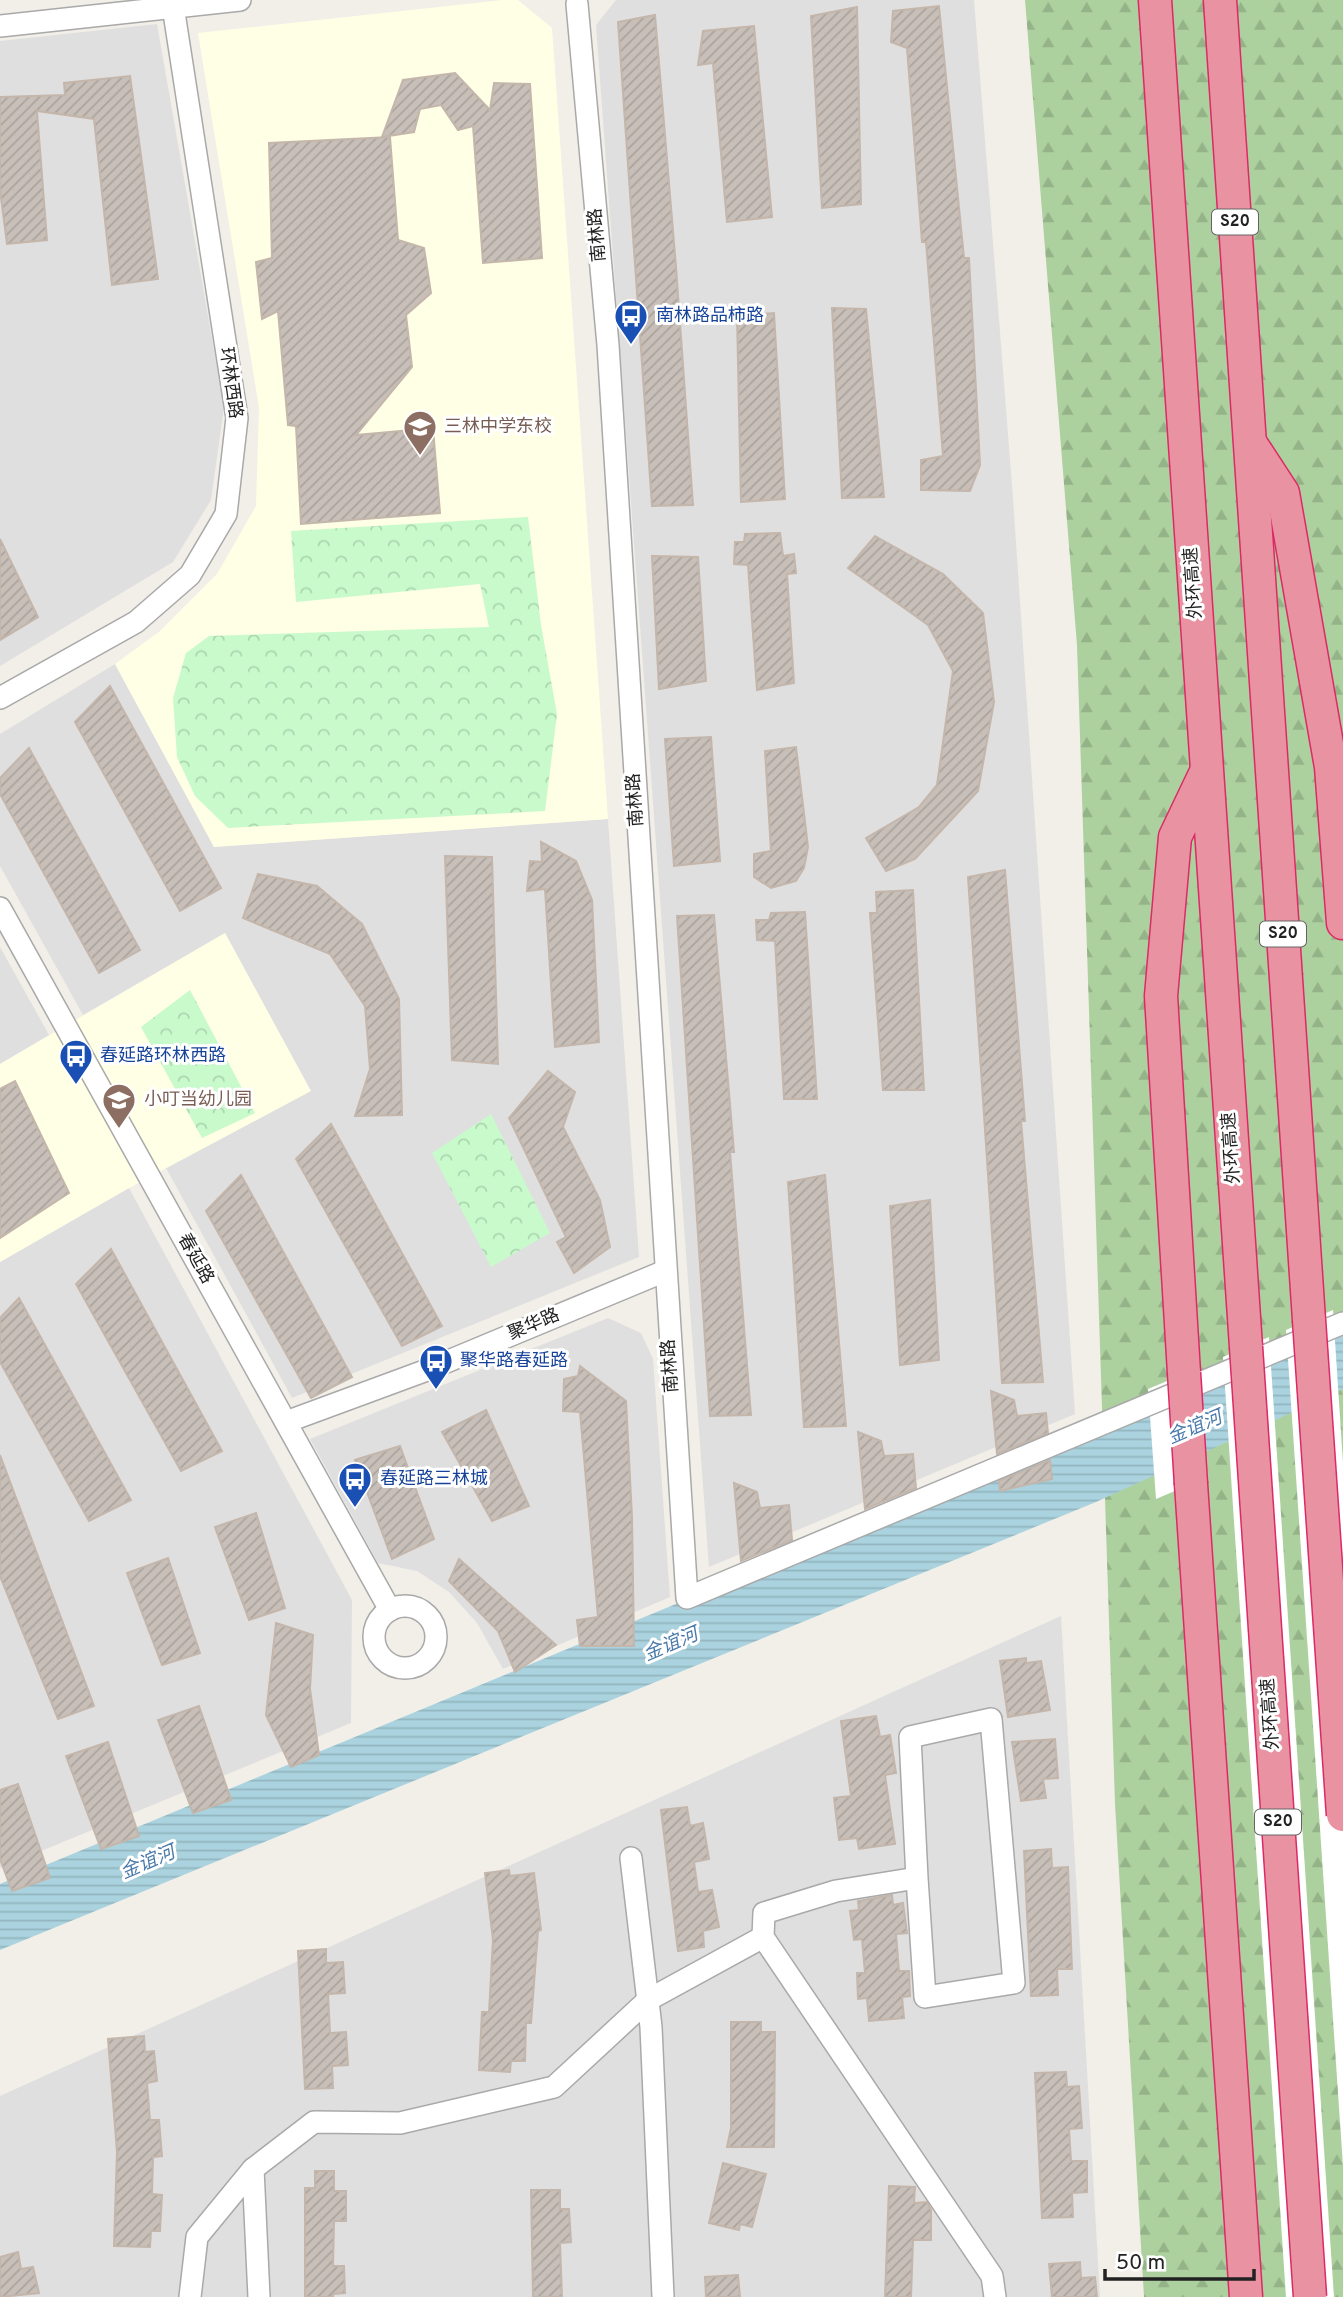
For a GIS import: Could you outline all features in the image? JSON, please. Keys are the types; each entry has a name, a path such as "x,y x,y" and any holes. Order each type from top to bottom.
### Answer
{"highway":[{"name":"外环高速","path":"1154,0 1310,2297"},
{"name":"S20","path":"1220,0 1343,1815"},
{"path":"1250,443 1283,493 1331,767 1343,923"},
{"path":"1207,771 1175,837 1161,996 1191,1484 1247,2297"}],"street":[{"path":"0,26 172,3 240,0"},
{"name":"南林路","path":"575,1 608,345 687,1598 1343,1323"},
{"name":"环林西路","path":"0,698 136,622 190,575 226,514 237,418 172,3"},
{"name":"春延路","path":"0,908 390,1610"},
{"name":"聚华路","path":"286,1422 427,1370 665,1271"},
{"path":"991,1719 1014,1983 925,1997 917,1878 909,1737 991,1719"},
{"path":"631,1858 648,2000 663,2297"},
{"path":"917,1878 836,1891 764,1913 763,1937 992,2276 995,2297"},
{"path":"190,2297 197,2237 253,2169 314,2122 400,2123 554,2087 648,2000 763,1937"},
{"path":"253,2169 259,2297"}],"shaded area":[{"name":"三林中学东校","path":"518,0 552,28 608,819 214,847 115,664 160,631 217,574 256,506 259,408 198,33"},
{"path":"616,0 974,0 1013,498 1075,1414 709,1567 596,25"},
{"path":"157,24 224,407 211,500 173,562 0,666 0,41"},
{"path":"115,664 214,847 608,819 639,1257 292,1398 166,1168 310,1091 225,933 83,1015 0,866 0,734"},
{"name":"小叮当幼儿园","path":"225,933 311,1091 129,1188 0,1262 0,1064"},
{"path":"0,947 49,1035 0,1064"},
{"path":"129,1188 352,1600 351,1723 0,1868 0,1262"},
{"path":"608,1318 641,1333 653,1359 670,1597 503,1669 477,1623 449,1592 417,1571 378,1563 310,1439"},
{"path":"1061,1616 1100,2297 0,2297 0,2096"}],"green space":[{"path":"1025,0 1343,0 1343,2297 1144,2297 1115,1804 1077,645"},
{"path":"528,517 541,625 557,714 545,811 228,828 195,796 177,757 173,698 186,653 209,636 489,627 480,584 296,602 291,531"},
{"path":"190,990 255,1113 202,1138 141,1027"},
{"path":"491,1114 550,1233 491,1267 432,1153"}],"water":[{"name":"金谊河","path":"1343,1335 1343,1389 1096,1502 0,1950 0,1884 1103,1427"}],"pier":[{"path":"1333,1310 1343,1463 1343,2166 1286,1330"},
{"path":"1269,1337 1334,2297 1286,2297 1223,1357"},
{"path":"1196,1369 1203,1479 1156,1499 1148,1389"}],"building":[{"path":"939,6 964,258 969,258 980,465 970,491 921,490 921,460 943,456 926,242 922,242 907,48 891,42 893,11"},
{"path":"857,7 861,204 822,208 811,16"},
{"path":"655,15 693,505 652,506 618,22"},
{"path":"754,26 772,217 727,222 713,63 698,65 703,31"},
{"path":"455,73 490,110 494,83 530,84 542,258 483,263 473,126 458,130 441,105 420,109 414,132 382,137 403,80"},
{"path":"130,76 158,279 112,285 94,119 37,111 47,240 7,244 0,190 0,97 65,95 64,83"},
{"path":"390,137 398,240 424,248 431,293 406,315 412,367 356,435 433,428 440,513 301,524 296,426 288,425 278,311 262,319 256,262 272,258 269,143"},
{"path":"832,308 866,309 884,497 842,498"},
{"path":"774,313 785,499 741,502 737,316"},
{"path":"780,533 783,556 794,554 796,573 787,574 794,683 757,690 748,565 734,564 735,542 744,542 745,534"},
{"path":"875,536 943,574 983,613 994,702 978,791 915,859 886,871 866,838 919,807 937,785 953,671 928,625 848,568"},
{"path":"0,539 38,617 0,640"},
{"path":"652,556 698,557 706,681 659,689"},
{"path":"110,686 221,888 180,911 75,722"},
{"path":"711,737 720,861 674,866 665,739"},
{"path":"796,747 808,847 804,868 796,881 771,888 754,877 754,854 771,851 765,751"},
{"path":"29,748 140,950 99,973 0,794 0,778"},
{"path":"541,842 576,861 592,900 599,1042 555,1047 545,889 527,891 530,861 542,862"},
{"path":"445,856 492,857 498,1064 452,1060"},
{"path":"1005,870 1025,1121 1021,1121 1043,1382 1002,1383 968,877"},
{"path":"258,874 317,886 362,924 399,999 402,1115 355,1116 370,1069 365,1006 330,954 243,918"},
{"path":"913,890 924,1090 883,1090 870,913 877,913 876,892"},
{"path":"805,912 817,1099 784,1099 775,941 757,940 756,920 769,920 771,913"},
{"path":"714,915 734,1152 730,1152 751,1415 710,1416 677,916"},
{"path":"548,1071 575,1092 563,1127 600,1200 610,1247 574,1273 557,1242 566,1237 509,1118"},
{"path":"15,1081 69,1193 0,1238 0,1089"},
{"path":"331,1124 442,1326 402,1346 296,1159"},
{"path":"241,1175 352,1377 311,1398 206,1211"},
{"path":"825,1175 846,1426 804,1427 788,1182"},
{"path":"930,1200 939,1360 900,1365 890,1206"},
{"path":"111,1249 222,1451 181,1471 76,1284"},
{"path":"19,1298 131,1500 89,1521 0,1362 0,1318"},
{"path":"580,1366 626,1401 632,1517 634,1646 580,1646 577,1620 598,1617 580,1412 563,1411 564,1379 578,1376"},
{"path":"991,1391 1014,1400 1017,1416 1046,1413 1048,1433 997,1454"},
{"path":"486,1410 529,1506 492,1521 442,1432"},
{"path":"858,1432 881,1441 884,1456 913,1454 916,1488 865,1509"},
{"path":"400,1446 434,1539 392,1559 355,1460"},
{"path":"0,1455 94,1706 58,1719 0,1576"},
{"path":"1050,1460 1052,1479 1000,1491 999,1481"},
{"path":"734,1483 757,1492 760,1508 789,1505 792,1540 741,1561"},
{"path":"256,1513 285,1608 249,1620 215,1527"},
{"path":"168,1558 200,1653 162,1665 127,1573"},
{"path":"459,1559 556,1645 515,1672 498,1631 449,1581"},
{"path":"276,1623 313,1635 310,1689 319,1755 291,1767 266,1715"},
{"path":"1026,1658 1026,1663 1041,1661 1050,1710 1008,1717 1000,1661"},
{"path":"199,1706 231,1800 193,1813 158,1720"},
{"path":"876,1716 880,1737 890,1735 896,1773 885,1775 895,1844 859,1849 857,1838 839,1840 834,1798 851,1796 841,1721"},
{"path":"1055,1739 1058,1778 1043,1779 1046,1798 1021,1801 1012,1742"},
{"path":"108,1742 139,1836 101,1849 66,1756"},
{"path":"18,1784 50,1878 12,1891 0,1859 0,1790"},
{"path":"687,1807 690,1826 703,1823 709,1859 694,1862 698,1892 712,1890 719,1927 703,1931 704,1947 678,1951 661,1810"},
{"path":"1051,1849 1052,1868 1068,1867 1072,1969 1057,1969 1058,1995 1031,1996 1024,1851"},
{"path":"509,1870 510,1876 534,1873 541,1930 538,1931 531,2023 526,2023 525,2061 511,2061 510,2072 479,2070 482,2012 489,2012 493,1940 485,1873"},
{"path":"892,1895 893,1905 903,1903 907,1933 896,1934 899,1971 909,1971 910,1996 902,1997 904,2018 869,2021 867,1998 858,1999 857,1973 865,1973 862,1939 854,1940 850,1911 859,1910 858,1901"},
{"path":"326,1949 326,1963 343,1962 345,1993 328,1994 330,2033 346,2032 348,2065 332,2066 333,2088 305,2089 298,1951"},
{"path":"731,2022 761,2022 761,2032 775,2032 774,2147 727,2147 731,2128"},
{"path":"144,2036 145,2052 154,2051 157,2081 147,2083 150,2120 159,2120 162,2156 153,2157 152,2194 162,2195 160,2231 151,2231 150,2247 114,2246 117,2152 108,2039"},
{"path":"1066,2072 1067,2087 1079,2086 1082,2128 1069,2129 1071,2161 1087,2161 1087,2192 1072,2193 1073,2217 1042,2218 1035,2073"},
{"path":"723,2163 766,2174 752,2227 740,2224 739,2230 709,2223"},
{"path":"315,2171 334,2171 334,2191 346,2191 346,2221 334,2221 333,2266 344,2266 345,2293 333,2294 333,2297 305,2297 305,2188 315,2188"},
{"path":"889,2186 915,2187 914,2203 927,2202 931,2210 931,2240 913,2240 911,2297 885,2297"},
{"path":"531,2190 560,2190 560,2209 569,2209 571,2242 560,2243 562,2297 533,2297"},
{"path":"18,2252 21,2269 33,2267 39,2293 0,2297 0,2257"},
{"path":"1080,2262 1081,2278 1095,2277 1097,2297 1052,2297 1049,2264"},
{"path":"738,2275 740,2297 706,2297 705,2277"}],"place":[{"name":"南林路品柿路","path":"631,346"},
{"name":"三林中学东校","path":"420,457"},
{"name":"春延路环林西路","path":"76,1086"},
{"name":"小叮当幼儿园","path":"119,1130"},
{"name":"聚华路春延路","path":"436,1391"},
{"name":"春延路三林城","path":"355,1509"}]}
